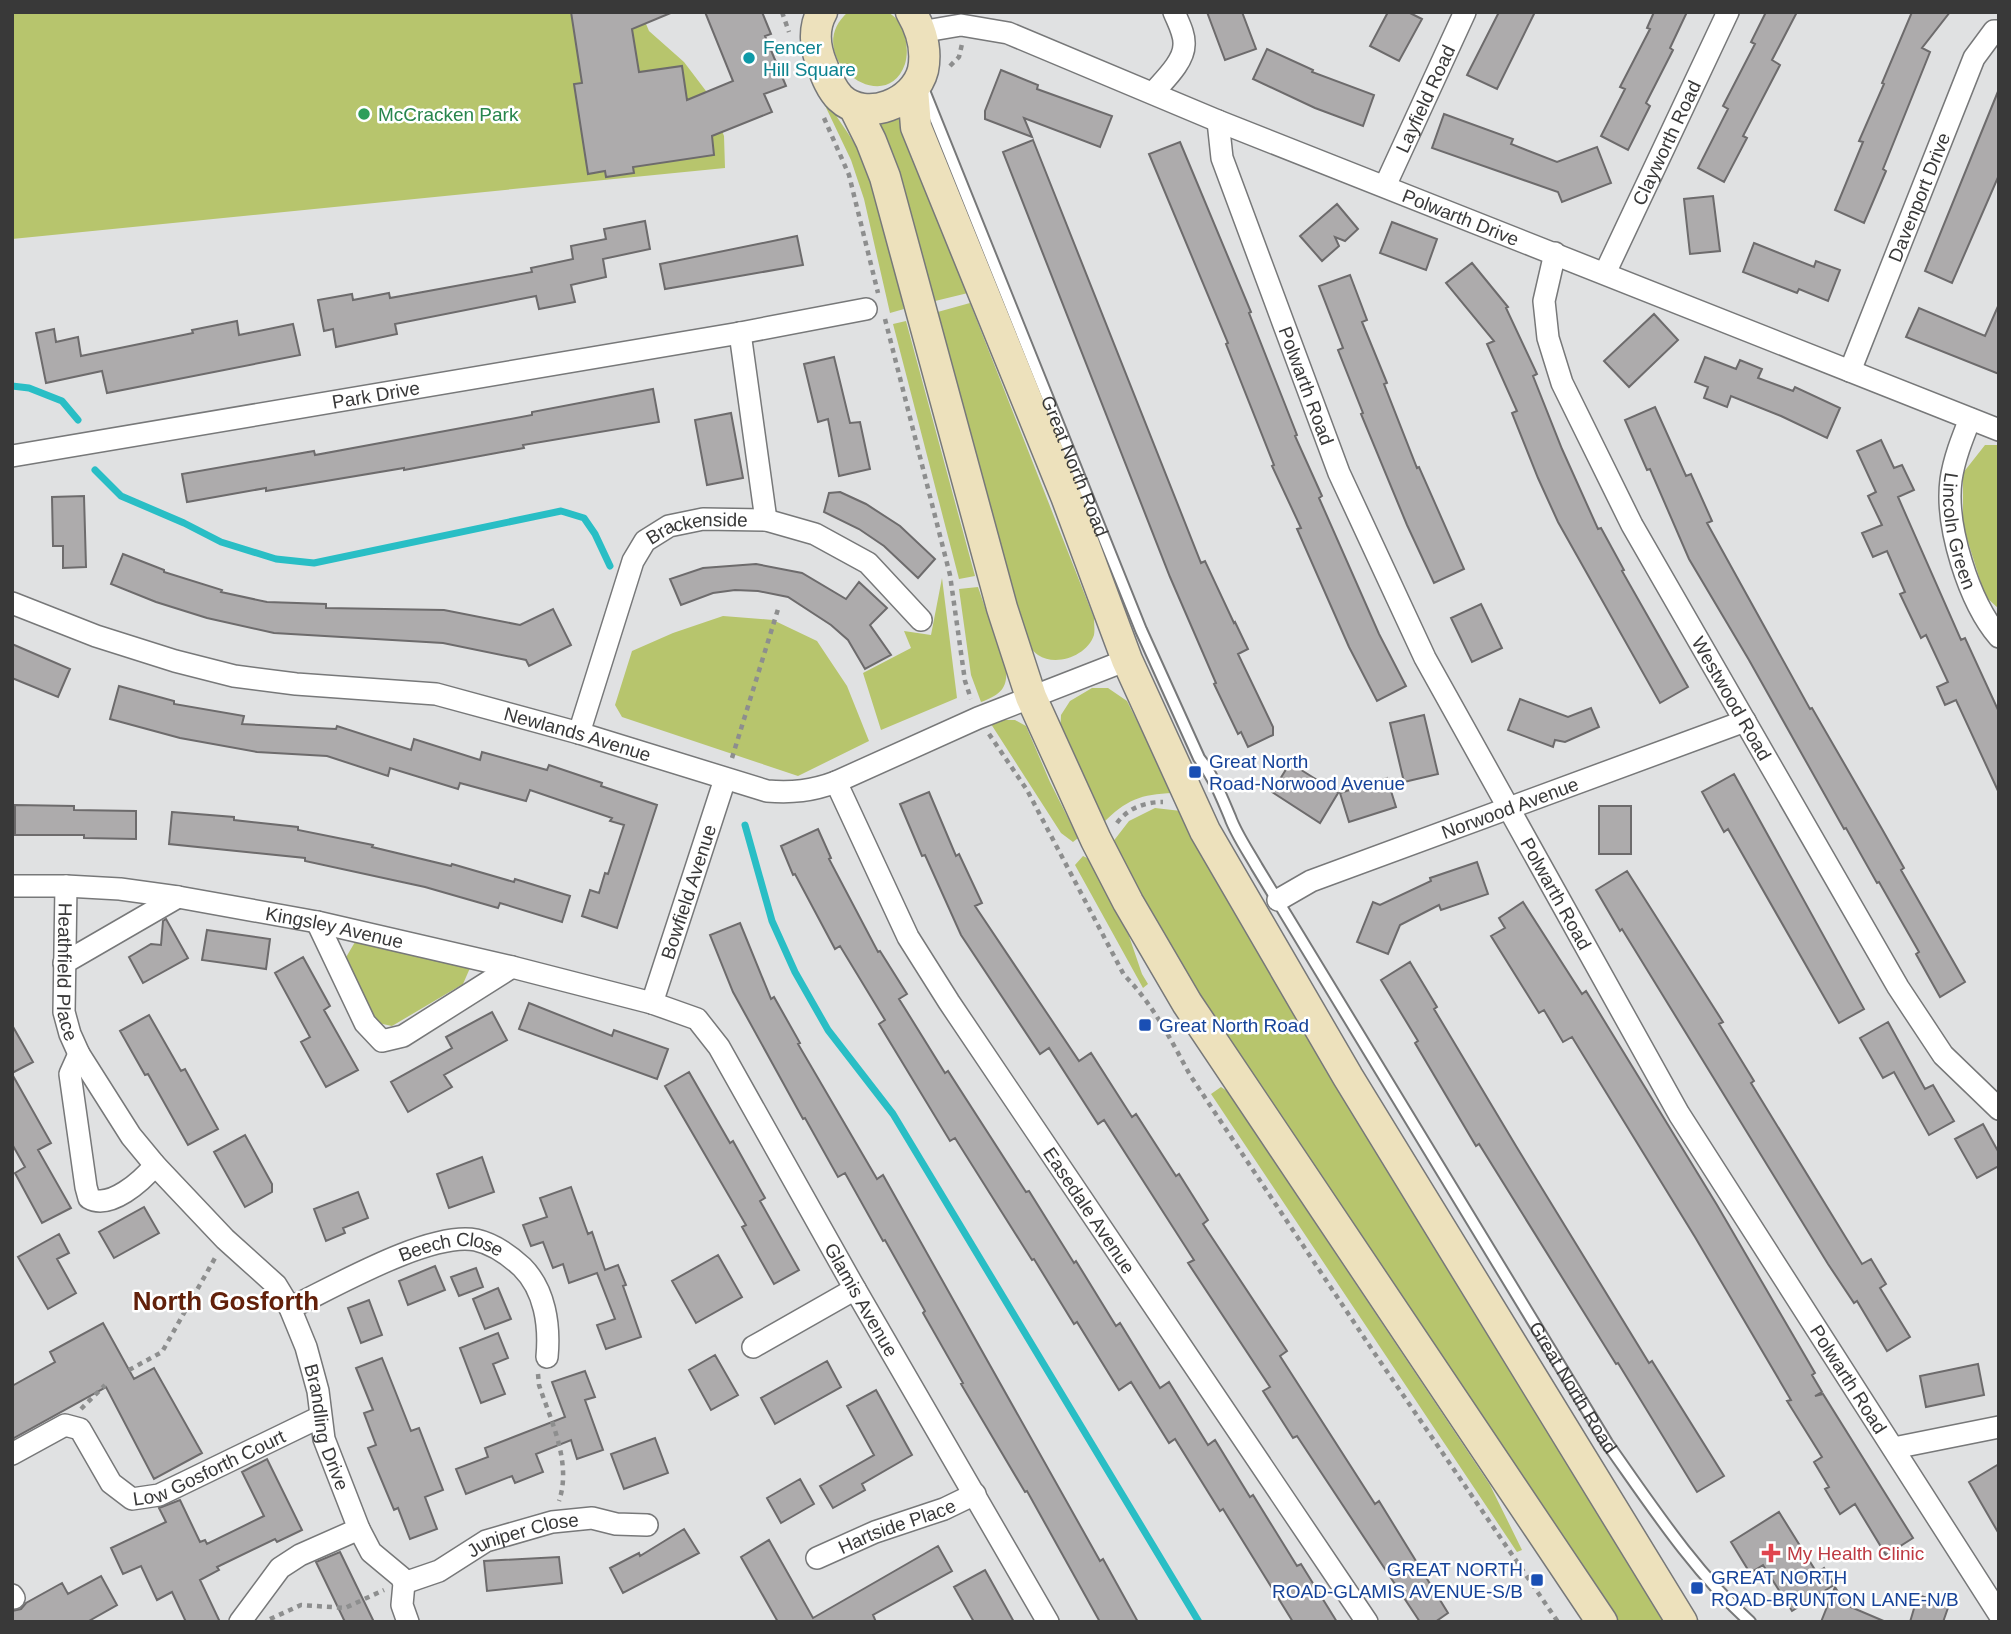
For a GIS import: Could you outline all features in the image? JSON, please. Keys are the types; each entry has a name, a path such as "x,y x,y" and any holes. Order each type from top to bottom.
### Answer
{"main road":[{"path":"821,13 816,30 818,57 835,91 854,107 885,177 1002,608 1031,697 1096,840 1128,902 1187,1003 1602,1622"},
{"name":"Great North Road","path":"916,22 924,44 923,70 926,79 916,127 1066,496 1127,660 1205,831 1348,1077 1682,1622"},
{"path":"854,107 873,109 887,106 900,100 926,79"}],"street":[{"path":"1153,93 1180,59 1185,47 1174,12"},
{"name":"Layfield Road","path":"1385,186 1465,12"},
{"name":"Clayworth Road","path":"1605,273 1728,12"},
{"name":"Polwarth Drive","path":"916,22 961,25 1008,33 1218,121 1999,430"},
{"name":"Davenport Drive","path":"1850,371 1973,58 1994,31 1999,31"},
{"name":"Polwarth Road","path":"1218,121 1222,158 1339,473 1426,657 1679,1114 1999,1614"},
{"name":"Westwood Road","path":"1555,253 1544,302 1548,338 1562,383 1632,525 1905,998 1943,1055 1999,1108"},
{"name":"Park Drive","path":"12,456 740,333 866,309"},
{"path":"740,333 766,520"},
{"name":"Lincoln Green","path":"1970,419 1950,483 1951,512 1962,570 1978,608 1999,638"},
{"name":"Brackenside","path":"579,733 633,561 645,541 669,526 703,519 766,520 814,534 868,563 921,620"},
{"name":"Newlands Avenue","path":"12,603 96,636 234,676 296,684 436,694 579,733 767,791 791,793 814,790 836,782 978,718 1127,660"},
{"name":"Norwood Avenue","path":"1278,900 1311,881 1745,721"},
{"name":"Bowfield Avenue","path":"652,1003 725,779"},
{"name":"Easedale Avenue","path":"836,782 908,937 949,1002 1367,1622"},
{"name":"Kingsley Avenue","path":"12,887 66,886 120,890 178,897 317,922 652,1003"},
{"name":"Heathfield Place","path":"66,886 64,1012 79,1054 131,1136 225,1239"},
{"path":"64,963 178,897"},
{"path":"317,922 366,1023 382,1041 403,1036 512,967"},
{"name":"Glamis Avenue","path":"652,1003 697,1019 719,1047 855,1289 1048,1622"},
{"name":"Heathfield Place","path":"79,1054 70,1074 89,1198 106,1202 142,1181 155,1165"},
{"name":"Brandling Drive","path":"225,1239 276,1285 290,1308 306,1347 318,1391 324,1439 359,1529 371,1552 401,1577 404,1583"},
{"name":"Beech Close","path":"290,1308 412,1250 440,1242 475,1240 507,1253 533,1279 546,1314 549,1337 547,1357"},
{"path":"753,1347 855,1289"},
{"name":"Low Gosforth Court","path":"65,1425 80,1429 111,1483 132,1499 159,1495 320,1417"},
{"path":"12,1454 65,1425"},
{"path":"1894,1448 1999,1427"},
{"name":"Hartside Place","path":"817,1558 875,1532 944,1509 975,1494"},
{"name":"Juniper Close","path":"404,1583 439,1571 486,1541 552,1521 592,1518 616,1524 647,1525"},
{"path":"243,1618 280,1569 300,1555 359,1529"},
{"path":"404,1583 402,1605 408,1622"}],"lane":[{"name":"Great North Road","path":"926,79 1141,630 1199,758 1210,772 1226,804 1230,818 1607,1443 1671,1533 1729,1603 1750,1622"}],"path":[{"path":"926,79 959,57 963,48 961,25"},
{"path":"725,779 779,606"},
{"path":"1096,840 1110,832 1124,814 1149,802 1171,802 1188,793"},
{"path":"129,1370 162,1352 225,1239"},
{"path":"547,1357 538,1373 539,1385 564,1469 563,1489 552,1521"},
{"path":"65,1425 105,1385"},
{"path":"243,1618 263,1621 301,1605 345,1608 389,1587 404,1583"}],"green space":[{"path":"882,11 898,20 907,50 905,64 895,80 881,86 865,84 851,76 839,62 833,46 836,29 848,12"},
{"name":"McCracken Park","path":"12,12 641,12 649,31 684,62 706,91 724,136 725,168 12,239"},
{"path":"822,94 857,148 866,167 885,227 904,309 890,313 864,199 851,160 820,95"},
{"path":"898,115 968,293 931,302 872,121"},
{"path":"970,303 1094,618 1094,635 1090,642 1085,649 1070,657 1053,660 1045,658 1036,653 1022,638 934,313"},
{"path":"906,321 975,576 959,579 893,324"},
{"path":"1985,445 1999,445 1999,609 1985,596 1963,526 1963,473"},
{"path":"942,578 957,698 881,730 863,673 911,648 904,631 931,635"},
{"path":"978,587 1006,669 1001,690 981,702 971,675 959,589"},
{"path":"723,616 773,620 817,641 847,686 869,741 798,776 622,717 615,705 632,651"},
{"path":"1092,688 1108,688 1127,701 1173,793 1135,800 1103,823 1060,736 1061,715 1070,701"},
{"path":"1015,720 1026,726 1078,838 1073,842 1061,833 991,724"},
{"path":"1155,808 1181,811 1248,932 1664,1622 1615,1622 1221,1036 1112,843 1129,821"},
{"path":"1083,856 1089,859 1129,936 1148,984 1143,988 1075,865"},
{"path":"355,942 470,968 463,984 392,1026 378,1023 345,959"},
{"path":"1221,1087 1227,1091 1490,1485 1522,1550 1517,1552 1211,1094"}],"building":[{"path":"571,12 673,12 632,29 639,72 682,66 687,100 733,81 705,12 762,12 771,34 765,36 786,86 764,94 772,112 712,136 714,155 633,167 634,173 606,177 605,171 588,174 574,84 582,83"},
{"path":"1207,12 1242,12 1256,49 1225,60"},
{"path":"1388,12 1408,12 1422,19 1399,61 1370,46"},
{"path":"1499,12 1535,12 1497,89 1467,75"},
{"path":"1654,12 1687,12 1670,48 1673,50 1646,103 1650,106 1628,150 1601,136 1625,89 1620,87 1650,29 1647,28"},
{"path":"1766,12 1797,12 1772,60 1780,65 1743,136 1747,138 1724,182 1698,168 1728,109 1723,106 1755,44 1751,42"},
{"path":"1912,12 1950,12 1922,48 1930,52 1864,223 1835,210 1863,142 1859,141"},
{"path":"1267,49 1313,70 1312,72 1374,95 1363,126 1315,108 1253,79"},
{"path":"1001,70 1038,85 1037,89 1112,116 1100,147 1024,118 1032,137 985,119 985,111"},
{"path":"1999,89 1999,175 1952,283 1925,271"},
{"path":"1444,114 1513,139 1511,144 1557,162 1597,147 1611,183 1562,202 1558,192 1432,148"},
{"path":"1033,140 1201,563 1205,561 1248,649 1238,654 1273,727 1273,735 1248,747 1241,732 1238,734 1214,684 1216,683 1170,577 1003,152"},
{"path":"1180,142 1251,312 1249,313 1297,435 1295,436 1322,496 1319,498 1379,634 1406,686 1377,701 1349,647 1297,529 1301,528 1272,466 1274,465 1226,344 1228,343 1149,154"},
{"path":"1713,196 1720,251 1690,254 1684,199"},
{"path":"1337,204 1358,229 1345,241 1335,237 1339,246 1322,261 1300,236"},
{"path":"645,221 650,249 603,259 606,277 571,285 575,302 539,309 536,296 395,324 397,334 336,347 333,329 324,331 318,300 352,294 353,300 389,293 390,298 532,272 531,268 573,259 571,246 606,239 604,229"},
{"path":"1392,222 1437,239 1426,270 1380,253"},
{"path":"797,236 803,265 665,289 660,264"},
{"path":"1754,243 1814,267 1816,261 1840,270 1828,301 1799,289 1797,293 1743,272"},
{"path":"1472,263 1508,307 1506,308 1537,374 1533,376 1562,449 1598,529 1601,528 1624,570 1622,571 1688,687 1660,703 1558,522 1512,413 1517,411 1487,344 1494,341 1446,283"},
{"path":"1350,275 1367,320 1362,322 1387,383 1384,384 1417,468 1419,467 1464,569 1434,583 1361,414 1363,413 1338,350 1343,348 1319,286"},
{"path":"1999,304 1999,374 1906,337 1919,308 1985,336"},
{"path":"1654,314 1678,340 1629,387 1604,361"},
{"path":"237,321 239,335 293,324 300,355 107,393 102,371 46,383 36,333 54,329 56,342 78,337 81,356"},
{"path":"834,357 850,423 860,422 870,469 839,476 828,419 818,422 804,364"},
{"path":"1705,357 1736,369 1740,360 1762,369 1758,378 1793,391 1795,387 1840,408 1827,438 1731,396 1727,407 1704,398 1708,387 1695,382"},
{"path":"653,389 659,422 523,445 524,448 404,470 266,491 266,488 187,502 182,474 314,451 315,455 532,415 532,412"},
{"path":"1655,407 1686,476 1691,474 1712,521 1707,523 1810,709 1812,708 1904,868 1901,870 1965,982 1940,997 1916,954 1919,952 1879,882 1877,883 1846,828 1844,829 1689,559 1650,469 1647,470 1625,420"},
{"path":"731,413 743,478 707,485 695,420"},
{"path":"1881,440 1894,468 1902,465 1914,490 1898,497 1961,640 1965,638 1999,712 1999,793 1956,700 1945,705 1937,687 1948,682 1926,635 1921,638 1900,594 1905,592 1887,551 1873,557 1862,533 1882,525 1868,496 1876,492 1857,451"},
{"path":"840,492 866,504 900,526 935,559 918,578 884,546 859,529 824,512 829,493"},
{"path":"84,496 86,567 63,568 63,546 53,546 52,497"},
{"path":"123,554 164,572 222,590 221,592 267,602 326,604 326,608 444,610 520,625 553,609 571,645 529,666 526,660 443,643 274,633 207,618 111,584"},
{"path":"756,564 802,573 846,599 859,582 887,608 870,625 891,655 865,669 848,640 831,625 788,597 735,590 713,593 681,605 670,579 703,568"},
{"path":"1481,604 1502,648 1472,662 1451,618"},
{"path":"12,644 70,669 58,697 12,678"},
{"path":"119,686 174,701 174,704 244,716 242,724 336,729 337,726 411,750 414,739 480,760 482,752 547,770 549,765 657,805 617,928 582,916 590,890 599,893 605,873 608,874 624,825 610,821 612,818 530,790 526,801 460,783 458,789 390,768 388,776 327,756 257,752 180,738 110,719"},
{"path":"1520,699 1568,717 1591,708 1599,727 1565,742 1555,740 1553,747 1508,730"},
{"path":"1424,715 1438,774 1404,782 1390,723"},
{"path":"1290,763 1338,793 1320,823 1272,792"},
{"path":"1734,774 1864,1009 1839,1023 1728,829 1724,832 1702,792"},
{"path":"1387,778 1396,807 1349,822 1340,793"},
{"path":"929,792 956,856 959,854 982,903 975,906 1079,1061 1091,1053 1132,1117 1136,1114 1176,1176 1179,1174 1208,1220 1203,1224 1287,1351 1280,1356 1375,1504 1379,1501 1448,1613 1435,1622 1420,1622 1297,1436 1293,1438 1263,1391 1270,1387 1188,1263 1194,1260 1104,1120 1098,1124 1049,1048 1040,1054 961,935 900,804"},
{"path":"15,805 136,811 136,839 84,838 84,835 15,835"},
{"path":"1599,806 1631,806 1631,854 1599,854"},
{"path":"172,812 234,817 234,820 298,827 298,830 373,845 372,847 451,866 452,864 514,882 515,879 570,896 562,922 500,903 498,908 425,887 305,861 305,858 169,844"},
{"path":"818,829 831,858 829,859 878,952 880,951 907,994 899,999 945,1073 948,1071 1026,1192 1029,1191 1074,1263 1076,1261 1116,1326 1120,1323 1160,1388 1169,1382 1208,1445 1215,1440 1250,1497 1253,1495 1297,1566 1301,1564 1337,1622 1293,1622 1223,1509 1220,1511 1175,1439 1169,1443 1131,1382 1119,1390 955,1138 950,1141 879,1024 885,1020 840,946 835,949 795,874 793,875 781,846"},
{"path":"1477,862 1488,894 1441,910 1439,905 1400,925 1388,954 1357,942 1373,902 1380,905 1431,881 1430,878"},
{"path":"1627,871 1723,1022 1719,1024 1754,1081 1751,1083 1862,1264 1871,1259 1886,1284 1880,1288 1910,1337 1887,1351 1857,1301 1854,1303 1828,1264 1596,890"},
{"path":"1523,902 1582,994 1586,991 1717,1205 1815,1373 1812,1375 1822,1392 1815,1396 1823,1394 1913,1538 1886,1555 1855,1504 1840,1514 1825,1489 1829,1487 1814,1462 1822,1457 1787,1401 1791,1400 1695,1237 1572,1037 1563,1042 1544,1010 1539,1013 1491,936 1505,928 1499,918"},
{"path":"166,919 188,958 143,983 129,957 151,944 161,945 163,921"},
{"path":"740,923 771,999 774,997 800,1043 798,1044 877,1179 883,1175 1100,1561 1103,1559 1138,1622 1100,1622 1027,1491 1025,1492 961,1384 963,1383 885,1240 883,1241 845,1173 838,1177 805,1118 803,1119 733,992 710,935"},
{"path":"207,930 270,939 266,969 202,960"},
{"path":"303,957 330,1006 324,1010 358,1070 326,1087 301,1042 310,1037 275,973"},
{"path":"1410,962 1437,1007 1434,1009 1516,1146 1649,1363 1652,1361 1724,1476 1697,1492 1479,1144 1476,1146 1415,1043 1418,1041 1381,980"},
{"path":"529,1003 612,1036 614,1030 668,1049 657,1079 519,1029"},
{"path":"492,1012 507,1040 444,1075 452,1087 408,1112 391,1082 452,1048 446,1037"},
{"path":"149,1015 181,1071 185,1069 218,1129 188,1145 120,1031"},
{"path":"1888,1022 1925,1089 1933,1085 1954,1121 1929,1135 1894,1072 1883,1078 1860,1038"},
{"path":"12,1025 33,1062 12,1073"},
{"path":"689,1072 765,1198 760,1201 799,1270 774,1284 742,1227 746,1225 665,1086"},
{"path":"12,1074 51,1143 38,1150 71,1208 42,1223 15,1173 25,1167 12,1144"},
{"path":"1983,1124 1999,1153 1999,1166 1977,1178 1955,1139"},
{"path":"245,1135 272,1184 272,1192 245,1207 214,1152"},
{"path":"482,1157 494,1192 449,1208 437,1174"},
{"path":"571,1187 588,1234 592,1232 605,1270 618,1265 641,1337 606,1349 597,1325 615,1319 597,1273 569,1283 563,1264 553,1268 543,1242 531,1246 523,1225 547,1217 540,1198"},
{"path":"358,1192 368,1218 343,1228 345,1233 326,1241 314,1209"},
{"path":"144,1207 159,1233 114,1258 99,1232"},
{"path":"59,1234 69,1253 57,1259 76,1293 48,1309 18,1257"},
{"path":"718,1255 742,1297 696,1323 672,1281"},
{"path":"435,1266 445,1290 408,1305 399,1281"},
{"path":"476,1268 483,1287 459,1296 451,1277"},
{"path":"498,1288 511,1319 485,1329 473,1299"},
{"path":"369,1300 382,1335 361,1343 348,1308"},
{"path":"103,1323 134,1379 154,1368 202,1453 154,1479 106,1387 12,1439 12,1386 55,1362 50,1352"},
{"path":"498,1333 508,1358 493,1364 505,1394 481,1403 460,1348"},
{"path":"715,1355 738,1395 711,1410 689,1370"},
{"path":"382,1358 411,1431 419,1428 443,1490 425,1497 437,1529 410,1539 398,1508 394,1510 368,1448 376,1445 364,1413 373,1410 356,1368"},
{"path":"827,1361 841,1387 775,1424 761,1398"},
{"path":"1978,1364 1984,1395 1926,1407 1920,1376"},
{"path":"585,1371 595,1397 585,1400 603,1450 577,1459 571,1440 536,1454 543,1472 515,1483 512,1476 466,1494 456,1469 488,1457 485,1448 565,1417 552,1382"},
{"path":"876,1390 912,1455 862,1484 865,1490 833,1508 820,1486 874,1455 847,1406"},
{"path":"655,1438 668,1473 624,1489 611,1454"},
{"path":"267,1459 302,1530 277,1542 275,1539 217,1567 219,1570 200,1580 220,1622 186,1622 172,1592 157,1600 141,1566 123,1574 111,1548 166,1522 159,1508 180,1500 200,1542 205,1540 207,1544 264,1516 242,1472"},
{"path":"1999,1464 1999,1534 1969,1482"},
{"path":"800,1479 814,1504 781,1523 767,1498"},
{"name":"My Health Clinic","path":"1779,1512 1817,1573 1824,1568 1834,1585 1792,1611 1763,1565 1750,1573 1731,1542"},
{"path":"684,1529 699,1553 623,1593 610,1568 639,1553 640,1556"},
{"path":"769,1540 813,1618 938,1546 952,1571 873,1615 876,1622 778,1622 741,1557"},
{"path":"340,1552 374,1622 345,1622 316,1562"},
{"path":"559,1557 562,1583 487,1591 484,1561"},
{"path":"985,1570 1014,1622 974,1622 954,1587"},
{"path":"101,1576 117,1605 87,1622 12,1622 12,1611 21,1609 26,1603 62,1583 68,1594"},
{"path":"1835,1587 1846,1605 1886,1622 1821,1622"},
{"path":"1918,1595 1949,1605 1943,1622 1910,1622"}],"waterway":[{"path":"12,386 29,388 62,401 78,420"},
{"path":"95,470 121,496 221,542 276,559 314,563 561,511 584,518 610,566"},
{"path":"745,825 772,921 795,972 828,1030 893,1114 1199,1622"}],"place":[{"name":"Fencer Hill Square","path":"749,58"},
{"name":"McCracken Park","path":"364,114"},
{"name":"Great North Road-Norwood Avenue","path":"1195,772"},
{"name":"Great North Road","path":"1145,1025"},
{"name":"My Health Clinic","path":"1771,1553"},
{"name":"GREAT NORTH ROAD-GLAMIS AVENUE-S/B","path":"1537,1580"},
{"name":"GREAT NORTH ROAD-BRUNTON LANE-N/B","path":"1697,1588"}],"district":[{"name":"North Gosforth","path":"226,1301"}]}
